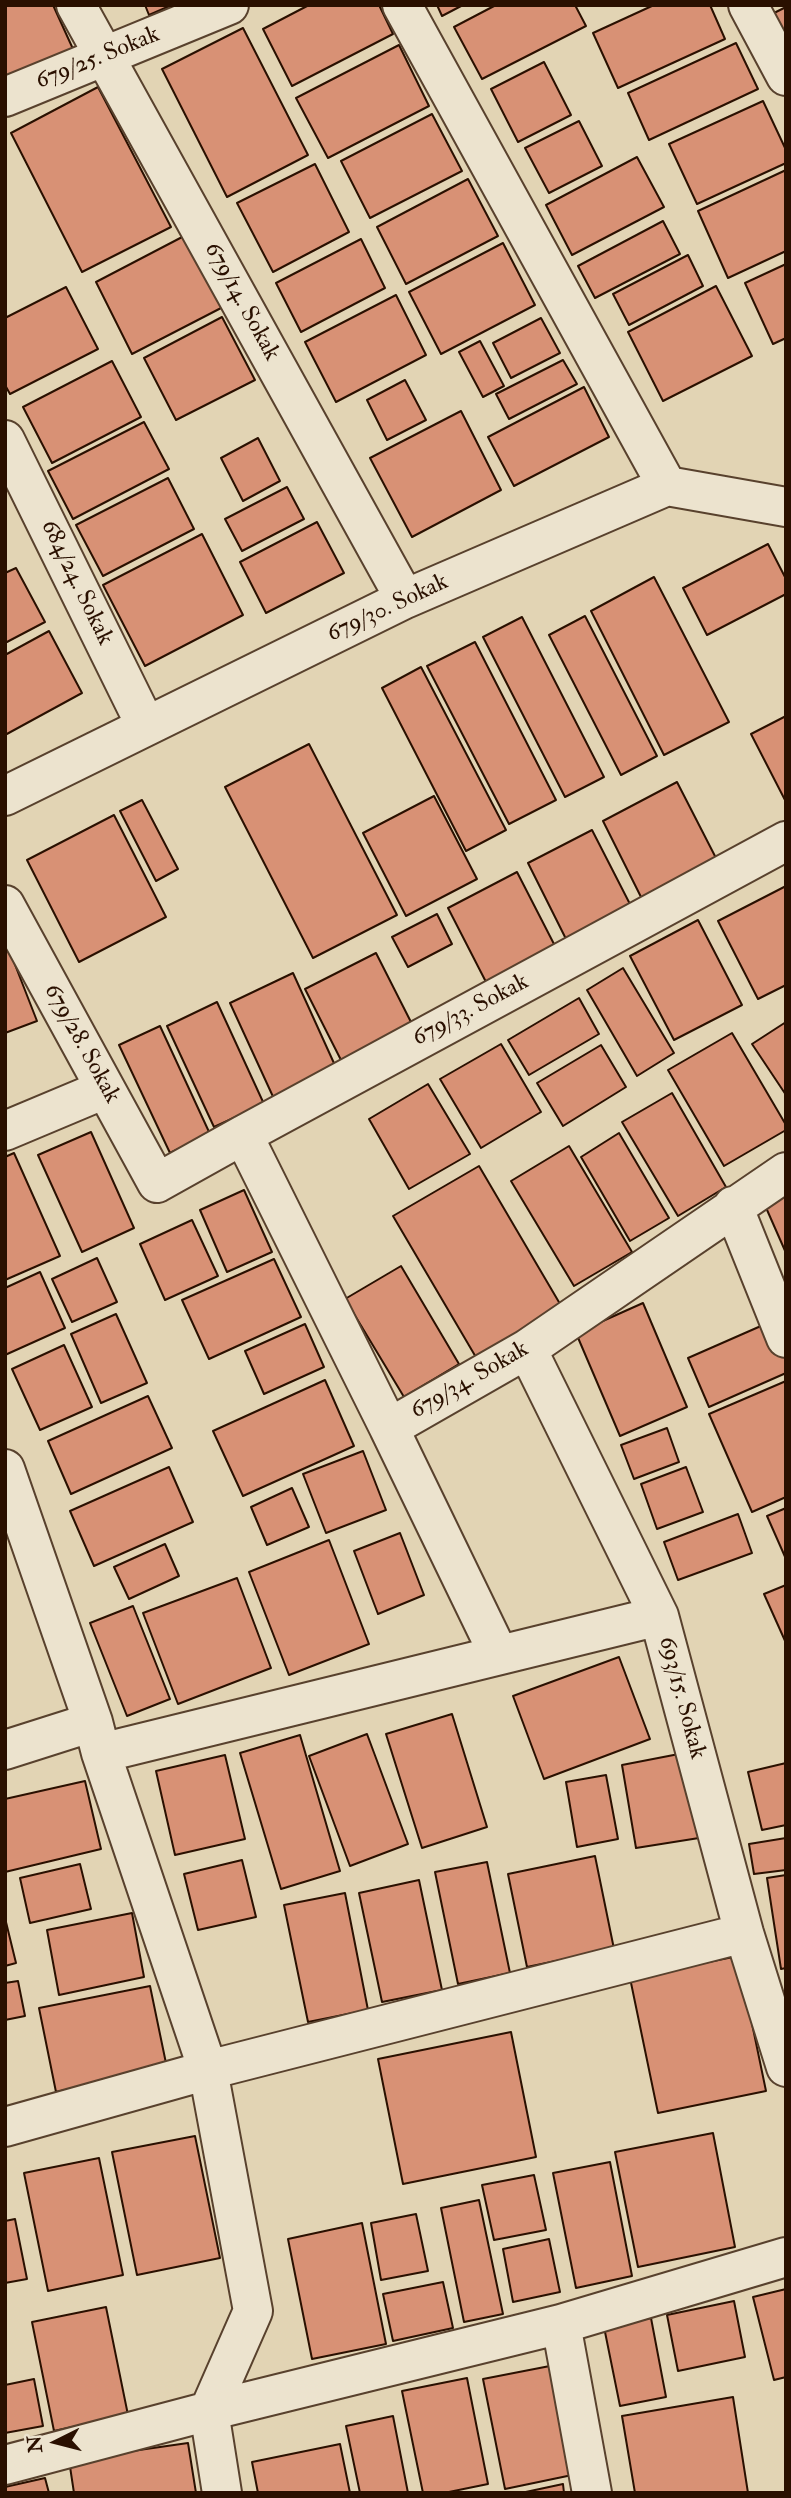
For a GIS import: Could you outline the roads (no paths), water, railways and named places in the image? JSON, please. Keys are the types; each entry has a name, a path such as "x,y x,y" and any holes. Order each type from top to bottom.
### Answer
{"street":[{"name":"679/14. Sokak","path":"76,5 405,599"},
{"name":"679/25. Sokak","path":"5,97 229,5"},
{"path":"402,5 667,486 786,507"},
{"path":"748,5 786,76"},
{"name":"684/24. Sokak","path":"5,440 146,726"},
{"name":"679/30. Sokak","path":"5,796 405,599 667,486"},
{"name":"679/33. Sokak","path":"157,1184 786,841"},
{"name":"679/28. Sokak","path":"5,905 157,1184"},
{"path":"5,1131 105,1088"},
{"name":"679/34. Sokak","path":"243,1135 389,1428 527,1349 786,1172"},
{"path":"733,1206 786,1338"},
{"name":"693/15. Sokak","path":"527,1349 659,1616 744,1933 786,2067"},
{"path":"389,1428 499,1655"},
{"path":"5,1469 208,2070 253,2311 209,2411 222,2493"},
{"path":"5,1750 97,1738 499,1655 659,1616"},
{"path":"5,2127 208,2070 744,1933"},
{"path":"5,2465 209,2411 561,2324 786,2258"},
{"path":"561,2324 592,2493"}]}
